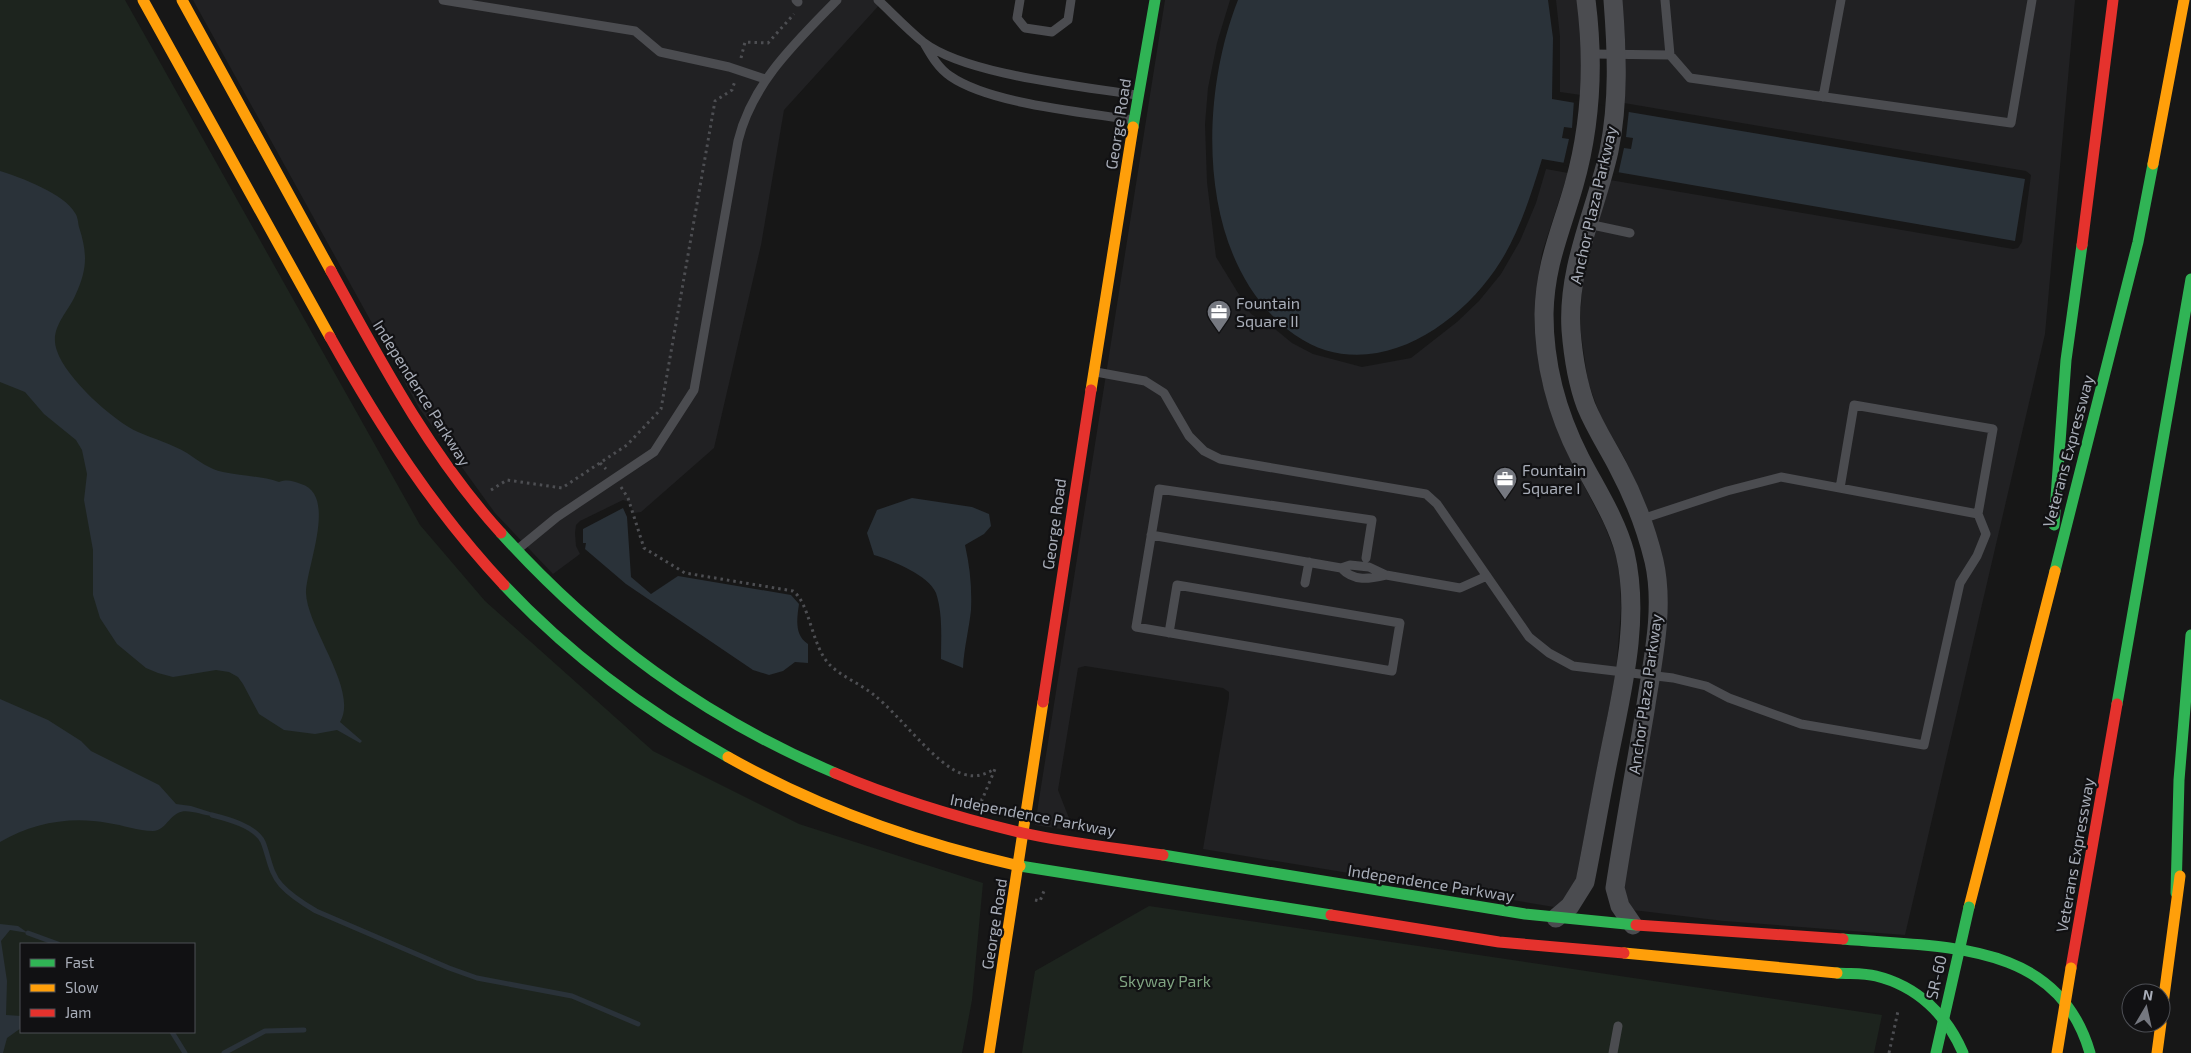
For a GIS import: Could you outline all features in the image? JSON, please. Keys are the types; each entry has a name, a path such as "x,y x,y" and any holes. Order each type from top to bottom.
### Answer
{"main road":[{"path":"144,0 376,418 444,517 481,561 527,608 583,659 618,688 694,738 760,776 814,801 892,832 945,848 1020,866 1499,942 1875,976 1910,989 1930,1002 1950,1025 1963,1053"},
{"name":"Independence Parkway","path":"182,0 400,394 463,488 516,550 569,604 640,663 692,699 769,745 818,768 875,791 964,819 1025,833 1389,893 1556,918 1843,939 1980,952 2018,963 2049,985 2062,1000 2080,1030 2090,1053"},
{"name":"George Road","path":"989,1053 1020,866 1094,371 1138,95 1156,0"},
{"path":"2054,566 2054,502 2066,360 2099,120 2113,0"},
{"name":"Veterans Expressway","path":"1969,907 2054,566 2138,242 2184,0"},
{"name":"Veterans Expressway","path":"2057,1053 2191,279"},
{"path":"2165,983 2176,893 2179,780 2191,635"},
{"path":"2176,893 2189,840"},
{"name":"SR-60","path":"1936,1053 1969,907"},
{"path":"2157,1053 2159,1033"}],"street":[{"name":"Anchor Plaza Parkway","path":"1556,918 1570,906 1585,882 1625,674 1630,609 1624,552 1612,520 1567,429 1550,378 1545,345 1544,313 1549,264 1574,185 1583,142 1590,87 1592,54 1586,0"},
{"name":"Anchor Plaza Parkway","path":"1613,0 1617,54 1616,88 1609,148 1598,192 1578,255 1571,306 1571,328 1580,385 1594,423 1617,465 1642,519 1657,582 1658,611 1650,675 1615,888 1620,906 1633,925"}],"lane":[{"path":"444,0 635,31 660,52 738,70 765,79"},
{"path":"516,550 557,517 654,452 694,390 738,141 748,107 765,79 837,0"},
{"path":"878,0 924,43 933,58 948,76 987,93 1019,101 1134,121"},
{"path":"1020,0 1017,18 1025,28 1052,32 1068,20 1071,0"},
{"path":"1665,0 1670,56 1690,78 2011,123 2032,0"},
{"path":"1823,96 1840,0"},
{"path":"924,43 977,66 1016,75 1138,95"},
{"path":"1592,54 1670,56"},
{"path":"1587,224 1630,233"},
{"path":"1094,371 1146,380 1164,393 1189,436 1204,451 1220,459 1426,494 1437,504 1529,637 1548,654 1573,666 1625,674 1674,678 1706,686 1729,698 1801,724 1924,745 1960,583 1977,556 1986,534 1978,514 1993,428 1854,405 1840,488"},
{"path":"1642,519 1727,491 1781,477 1978,514"},
{"path":"1169,633 1177,585 1400,623 1392,671 1169,633 1136,627 1159,488 1372,520 1366,558"},
{"path":"1151,535 1341,568 1350,565 1369,567 1386,575 1460,588 1487,576"},
{"path":"1306,583 1309,562"},
{"path":"1613,1053 1618,1026"}],"path":[{"path":"494,499 488,492 507,480 562,488 627,445 661,409 715,101 732,90 745,42 768,43 798,3"},
{"path":"600,463 615,478 628,498 644,548 685,573 793,591 800,596 810,629 829,665 875,695 936,756 961,774 980,777 995,769 982,800 973,800"},
{"path":"1889,1053 1898,1011"}],"shaded area":[{"path":"193,0 879,0 882,2 784,110 761,245 714,448 641,512 634,513 629,502 623,500 580,521 576,525 575,533 576,546 580,554 553,574 495,513 419,408"},
{"path":"1165,0 1230,0 1217,43 1208,88 1205,124 1207,182 1216,257 1251,314 1275,329 1292,343 1313,354 1362,367 1411,358 1457,322 1479,301 1501,274 1520,241 1536,203 1546,169 1568,173 1542,253 1538,278 1537,347 1542,381 1550,410 1572,463 1604,524 1616,555 1620,580 1621,609 1616,672 1576,879 1564,899 1554,907 1203,849 1229,692 1223,688 1085,666 1078,668 1058,790 1074,831 1035,825"},
{"path":"1238,0 1548,0 1553,38 1552,99 2025,179 2015,241 1542,159 1523,217 1503,257 1477,293 1456,313 1432,331 1406,344 1379,353 1351,355 1323,349 1295,335 1262,305 1239,267 1223,225 1214,179 1212,132 1216,85 1225,41"},
{"path":"1556,0 1577,0 1581,30 1581,95 1560,92 1560,37"},
{"path":"1622,0 2075,0 2045,334 1905,935 1724,921 1633,910 1628,901 1624,888 1663,562 1650,515 1625,459 1601,418 1588,382 1580,327 1582,285 1587,258 1610,180 2013,249 2018,248 2022,242 2031,175 2026,171 1624,103 1626,54"},
{"path":"0,171 19,177 52,193 70,206 77,216 84,246 84,270 75,296 57,329 55,343 62,362 91,397 127,426 187,453 213,469 279,482 292,481 312,491 317,502 319,516 306,593 314,624 338,677 343,694 344,709 340,722 362,741 360,743 337,730 315,734 284,730 259,714 238,677 229,672 216,670 173,677 146,668 117,644 100,618 93,595 93,550 84,500 87,474 82,450 76,440 44,414 25,392 0,382"},
{"path":"912,498 972,507 989,514 991,526 984,534 965,545 970,578 971,602 963,668 941,659 940,609 932,586 909,569 874,555 867,533 877,510"},
{"path":"623,508 627,517 631,577 651,594 678,576 791,595 799,604 798,631 808,644 808,663 795,662 783,671 769,675 753,670 626,584 585,549 586,543 583,543 583,529"},
{"path":"0,699 48,720 81,741 91,751 159,785 176,804 191,806 213,813 212,816 190,811 181,812 164,826 153,831 94,821 66,821 25,830 0,842"},
{"path":"0,924 18,926 28,933 10,930 1,941 7,981 6,1015 20,1016 20,1029 7,1038 3,1053 0,1053"}],"green space":[{"path":"0,0 125,0 420,525 485,601 653,751 799,824 983,883 972,1000 962,1053 0,1053"},
{"name":"Skyway Park","path":"1149,906 1882,1015 1874,1053 1022,1053 1035,971"}],"pier":[{"path":"1574,100 1629,110 1626,137 1633,138 1631,149 1624,148 1618,175 1563,165 1569,139 1562,138 1564,127 1572,128"}],"waterway":[{"path":"212,815 248,827 259,836 277,880 293,896 316,911 449,968 477,978 572,996 638,1024"},
{"path":"28,933 55,943"},
{"path":"224,1053 265,1031 304,1030"},
{"path":"173,1033 185,1053"}],"traffic: fast":[{"path":"1133,127 1155,0"},
{"path":"2055,571 2138,242 2153,164"},
{"path":"2054,525 2066,360 2082,245"},
{"path":"2117,704 2191,279"},
{"path":"501,533 575,607 654,672 741,727 835,773"},
{"path":"504,585 555,635 610,680 638,701 728,757"},
{"path":"2176,893 2179,780 2191,635"},
{"path":"1163,855 1525,914 1636,925"},
{"path":"1020,866 1331,915"},
{"path":"1936,1053 1969,907"},
{"path":"1843,939 1917,944 1955,949 1990,956 2023,969 2051,988 2074,1015 2090,1053"},
{"path":"1837,973 1876,976 1905,987 1929,1004 1939,1015 1948,1026 1963,1053"}],"traffic: slow":[{"path":"143,0 330,337"},
{"path":"182,0 331,271"},
{"path":"2153,164 2184,0"},
{"path":"1091,390 1133,127"},
{"path":"1969,907 2055,571"},
{"path":"989,1053 1043,702"},
{"path":"728,757 798,793 870,822 944,847 1020,866"},
{"path":"2166,983 2180,876"},
{"path":"1624,953 1837,973"},
{"path":"2057,1053 2071,968"},
{"path":"2157,1053 2160,1033"}],"traffic: jam":[{"path":"2082,245 2113,0"},
{"path":"331,271 388,373 429,440 475,503 501,533"},
{"path":"330,337 409,467 454,527 504,585"},
{"path":"1043,702 1091,390"},
{"path":"2071,968 2117,704"},
{"path":"835,773 904,799 999,827 1058,840 1163,855"},
{"path":"1331,915 1499,942 1624,953"},
{"path":"1636,925 1843,939"}],"place":[{"name":"Fountain Square II","path":"1219,333"},
{"name":"Fountain Square I","path":"1505,500"}]}
